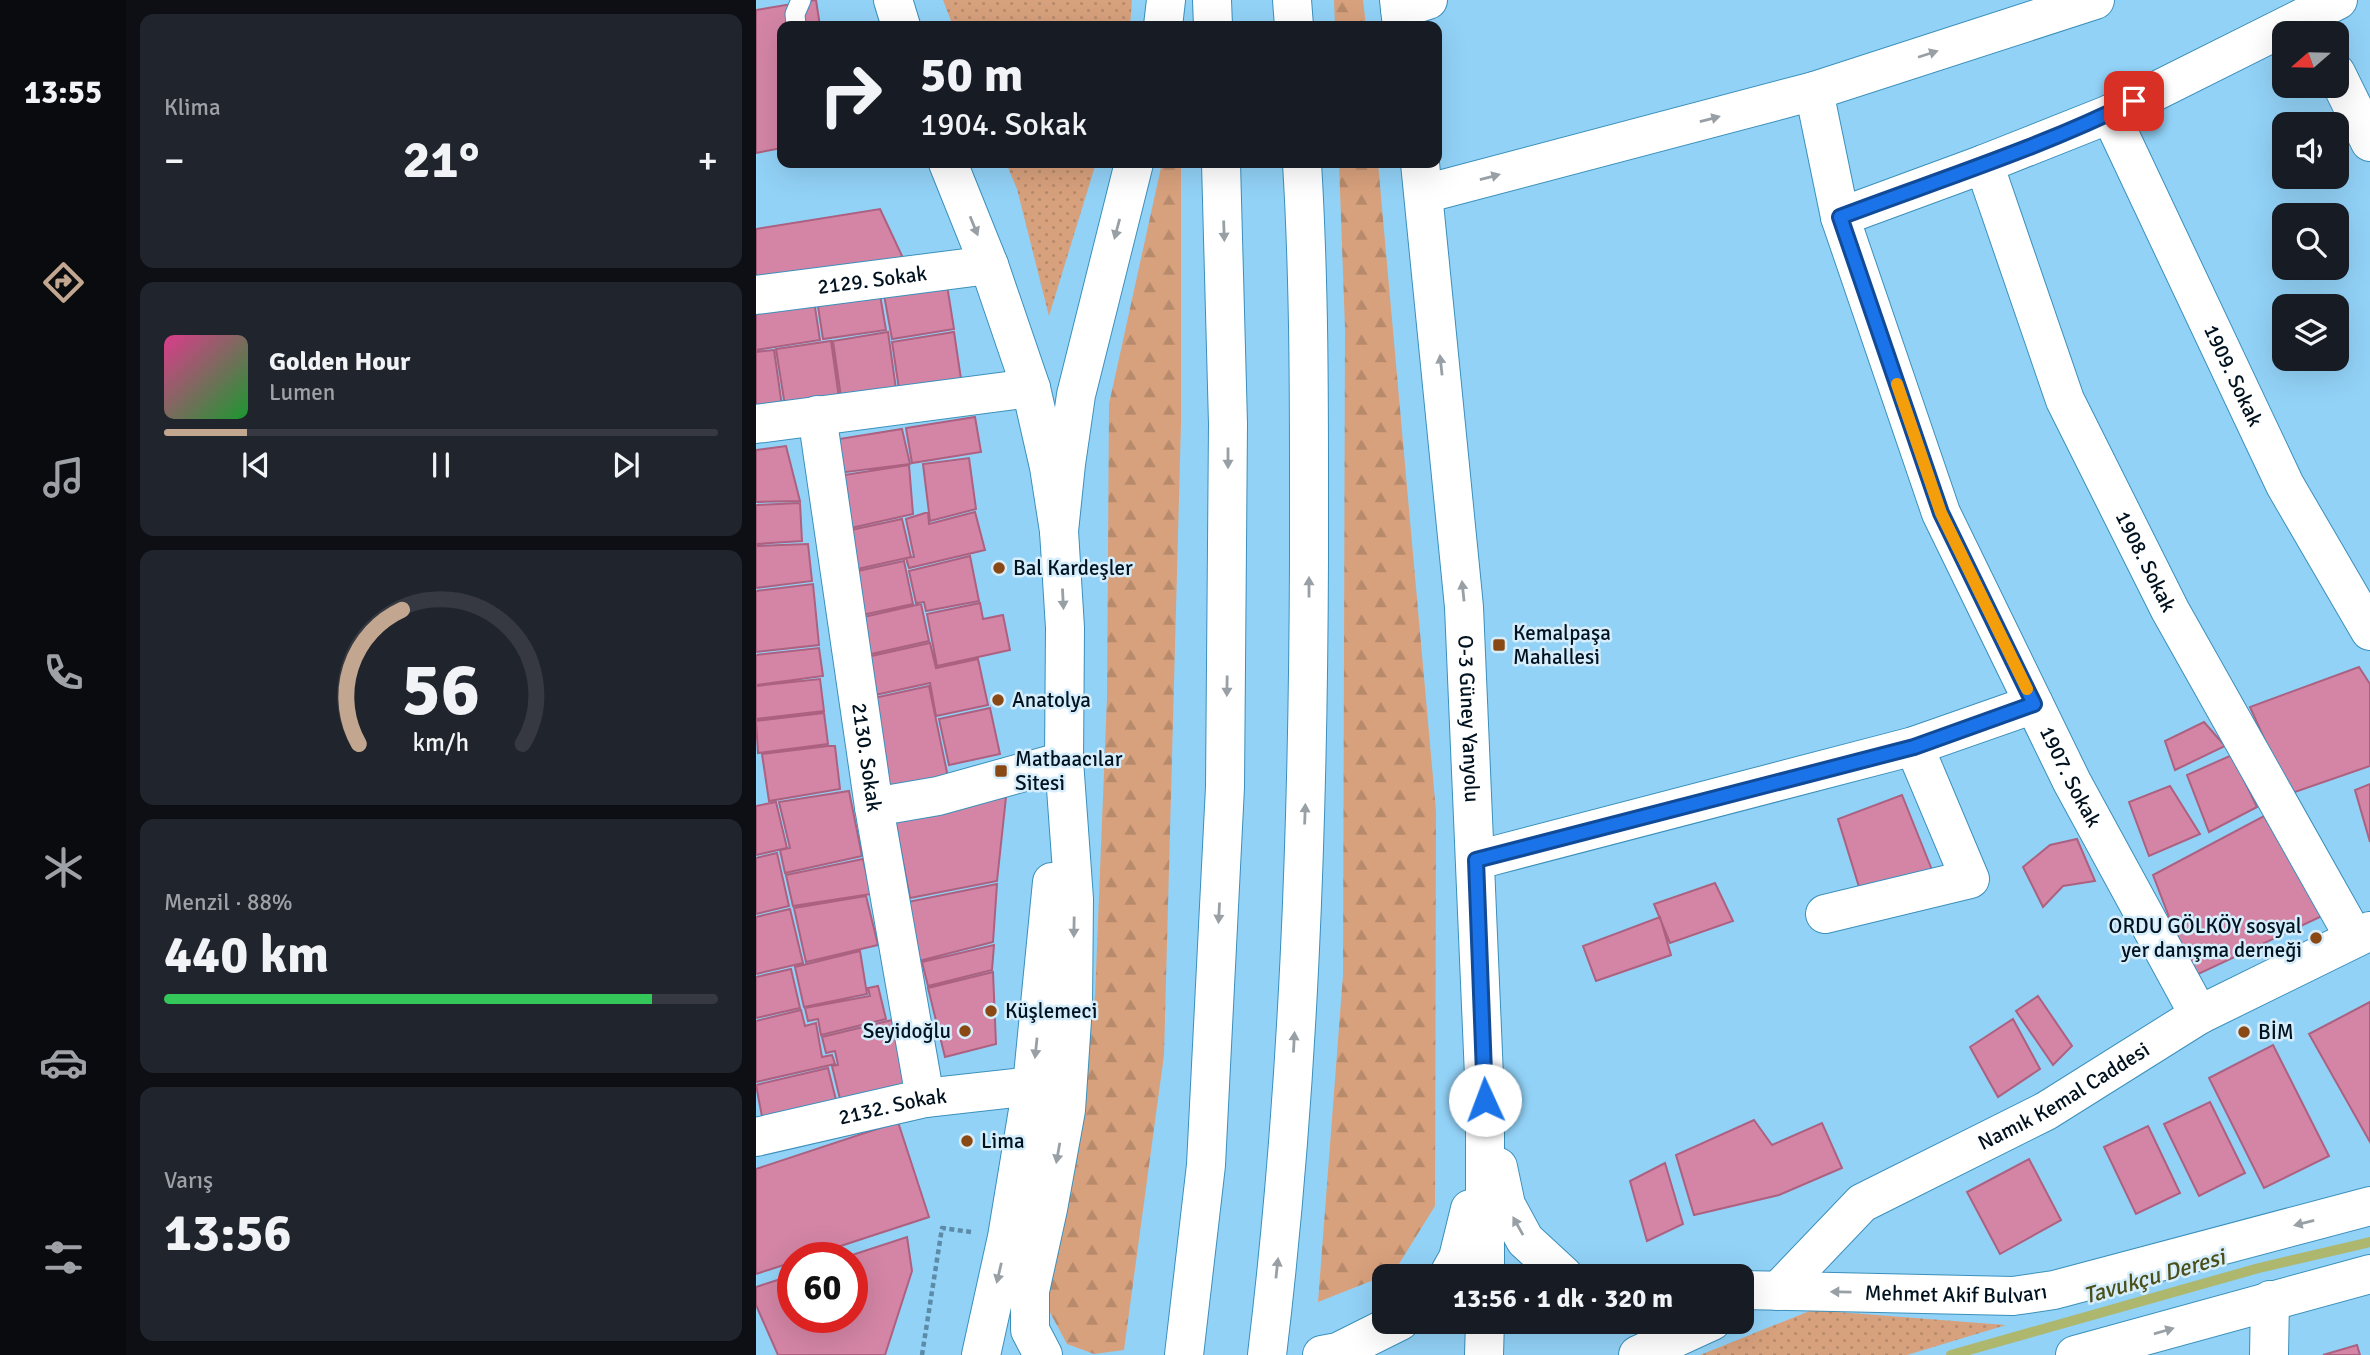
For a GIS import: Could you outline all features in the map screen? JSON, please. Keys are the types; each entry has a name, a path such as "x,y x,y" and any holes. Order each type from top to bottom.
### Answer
{"main road":[{"path":"893,0 899,21"},
{"path":"1164,21 1166,0"},
{"path":"1212,0 1213,21"},
{"path":"1292,0 1294,21"},
{"path":"1422,178 1814,91 2095,0"},
{"path":"1840,217 2110,114 2316,12"},
{"name":"1907. Sokak","path":"1814,91 1840,217 1941,513 2073,782 2199,1015"},
{"path":"2348,98 2370,142"},
{"name":"1909. Sokak","path":"2110,114 2285,485 2370,631"},
{"name":"1908. Sokak","path":"1984,164 2065,400 2170,610 2362,934"},
{"path":"950,168 989,265 1031,388 1049,467 1059,531 1065,628 1064,761 1074,899 1073,1005 1066,1110 1030,1291 1030,1330 1043,1355"},
{"path":"1059,531 1076,395 1133,168"},
{"path":"1184,1355 1206,1165 1225,787 1228,424 1221,168"},
{"path":"1268,1346 1281,1225 1292,1073 1307,752 1309,374 1302,168"},
{"name":"O-3 Güney Yanyolu","path":"1422,178 1464,607 1485,1100 1485,1264"},
{"name":"2129. Sokak","path":"756,295 989,265"},
{"path":"756,424 1031,388"},
{"name":"2130. Sokak","path":"817,415 874,807 925,1098"},
{"path":"1476,860 1914,747 2034,704"},
{"path":"1825,914 1970,879 1914,747"},
{"path":"874,807 938,796 1064,761"},
{"path":"975,1347 1007,1237 1032,1086 1064,761"},
{"name":"Namık Kemal Caddesi","path":"1760,1290 1862,1203 2046,1111 2199,1015 2362,934"},
{"name":"2132. Sokak","path":"756,1137 925,1098 1032,1086"},
{"path":"1455,1264 1468,1224 1485,1100"},
{"path":"1485,1100 1506,1205 1525,1240 1551,1264"},
{"name":"Mehmet Akif Bulvarı","path":"1760,1290 2014,1296 2053,1290 2370,1206"},
{"path":"2075,1355 2122,1349 2270,1300 2370,1274"},
{"path":"2269,1355 2270,1300"},
{"path":"1322,1355 1338,1352 1374,1334"},
{"path":"1484,1355 1485,1334"},
{"path":"1638,1355 1684,1334"}],"lane":[{"path":"796,21 795,14 801,0"}],"path":[{"path":"922,1355 943,1228 1007,1237"}],"green space":[{"path":"943,0 1132,0 1130,21 951,21"},
{"path":"1334,0 1363,0 1365,21 1335,21"},
{"path":"1008,168 1094,168 1049,316 1017,189"},
{"path":"1161,168 1181,168 1181,424 1164,1055 1124,1350 1094,1354 1067,1344 1046,1305 1048,1274 1095,996 1107,697 1109,404"},
{"path":"1339,168 1378,168 1436,811 1435,1206 1399,1264 1372,1264 1372,1281 1318,1302 1343,975 1345,328"},
{"path":"1812,1310 2006,1325 1907,1355 1700,1355"}],"building":[{"path":"816,0 819,21 777,21 777,149 756,153 756,10"},
{"path":"880,209 903,258 756,283 756,229"},
{"path":"946,279 954,329 892,339 883,289"},
{"path":"879,289 886,330 823,339 817,300"},
{"path":"814,301 820,340 756,350 756,309"},
{"path":"888,332 896,389 841,397 833,341"},
{"path":"954,332 961,379 899,389 892,342"},
{"path":"831,341 839,398 785,406 776,349"},
{"path":"774,350 782,406 756,410 756,352"},
{"path":"975,417 981,452 912,463 906,428"},
{"path":"902,429 910,464 838,473 833,440"},
{"path":"786,446 800,501 756,502 756,450"},
{"path":"969,458 976,509 930,521 923,464"},
{"path":"909,465 913,514 842,530 838,476"},
{"path":"800,503 802,541 756,544 756,505"},
{"path":"928,512 929,524 975,512 985,550 909,568 906,558 914,557 906,519"},
{"path":"902,519 911,557 844,572 842,532"},
{"path":"808,544 812,581 756,588 756,546"},
{"path":"970,556 979,601 926,611 924,602 916,603 909,571"},
{"path":"904,561 913,604 853,617 844,574"},
{"path":"813,584 819,645 756,652 756,591"},
{"path":"980,603 983,619 1003,615 1010,650 937,666 927,614"},
{"path":"921,604 929,641 862,656 855,619"},
{"path":"930,643 936,668 978,659 988,705 936,716 930,683 866,697 858,659"},
{"path":"819,648 823,676 756,685 756,655"},
{"path":"2359,667 2370,684 2370,766 2289,794 2250,707"},
{"path":"820,679 824,711 756,719 756,686"},
{"path":"929,686 949,782 886,795 865,700"},
{"path":"990,708 1000,754 949,765 939,719"},
{"path":"824,713 828,744 758,753 756,721"},
{"path":"2204,722 2225,746 2175,770 2165,741"},
{"path":"835,746 840,789 769,801 762,754"},
{"path":"2232,755 2257,807 2209,832 2187,775"},
{"path":"2370,784 2370,842 2355,790"},
{"path":"2170,786 2200,834 2149,856 2129,802"},
{"path":"849,791 862,856 785,873 780,850 790,848 779,802"},
{"path":"1902,795 1932,870 1860,890 1838,819"},
{"path":"1006,797 997,881 910,898 895,821"},
{"path":"776,802 787,848 756,855 756,806"},
{"path":"2264,816 2322,916 2192,977 2153,875"},
{"path":"2077,839 2095,881 2063,886 2043,907 2023,867 2050,845"},
{"path":"777,853 789,906 756,914 756,858"},
{"path":"863,859 871,894 793,906 786,875"},
{"path":"1715,883 1733,921 1670,943 1654,904"},
{"path":"997,884 993,942 911,963 898,904"},
{"path":"866,896 878,945 806,962 794,908"},
{"path":"790,909 803,963 756,974 756,917"},
{"path":"1660,917 1671,955 1596,981 1583,946"},
{"path":"994,945 992,970 928,986 922,962"},
{"path":"860,951 867,994 804,1007 795,967"},
{"path":"791,969 800,1008 756,1018 756,977"},
{"path":"993,972 996,1044 945,1057 928,988"},
{"path":"878,986 886,1019 821,1035 818,1019 808,1021 805,1008 870,996 868,988"},
{"path":"2038,996 2072,1046 2053,1065 2016,1011"},
{"path":"2370,1002 2370,1142 2309,1034"},
{"path":"801,1010 805,1026 816,1023 822,1057 832,1055 835,1064 756,1082 756,1021"},
{"path":"2013,1019 2040,1069 1998,1097 1970,1047"},
{"path":"892,1020 909,1084 841,1103 832,1066 838,1065 835,1051 826,1053 822,1037"},
{"path":"2273,1045 2329,1156 2264,1188 2209,1078"},
{"path":"828,1068 837,1104 763,1122 756,1085"},
{"path":"2210,1102 2245,1173 2199,1196 2164,1124"},
{"path":"1754,1120 1772,1145 1822,1123 1842,1168 1779,1195 1694,1215 1676,1155"},
{"path":"898,1122 929,1217 853,1242 777,1242 777,1267 756,1274 756,1169"},
{"path":"2148,1126 2180,1193 2136,1214 2104,1147"},
{"path":"2029,1159 2061,1220 2000,1254 1967,1192"},
{"path":"1665,1163 1683,1224 1647,1241 1630,1181"},
{"path":"907,1237 912,1271 885,1355 778,1355 756,1305 756,1287 777,1280 777,1333 868,1333 868,1250"},
{"path":"2357,1345 2360,1355 2323,1355"}],"waterway":[{"name":"Tavukçu Deresi","path":"1951,1355 2259,1268 2370,1242"}],"slow traffic":[{"path":"1897,384 1941,513 2027,689"}],"place":[{"name":"Bal Kardeşler","path":"999,568"},
{"name":"Kemalpaşa Mahallesi","path":"1499,645"},
{"name":"Anatolya","path":"998,700"},
{"name":"Matbaacılar Sitesi","path":"1001,771"},
{"name":"ORDU GÖLKÖY sosyal yer danışma derneği","path":"2316,938"},
{"name":"Küşlemeci","path":"991,1011"},
{"name":"Seyidoğlu","path":"965,1031"},
{"name":"BİM","path":"2244,1032"},
{"name":"Lima","path":"967,1141"}],"route":[{"path":"1485,1100 1476,860 1914,747 2034,704 1941,513 1840,217 1984,164 2110,114 2134,101"}]}
